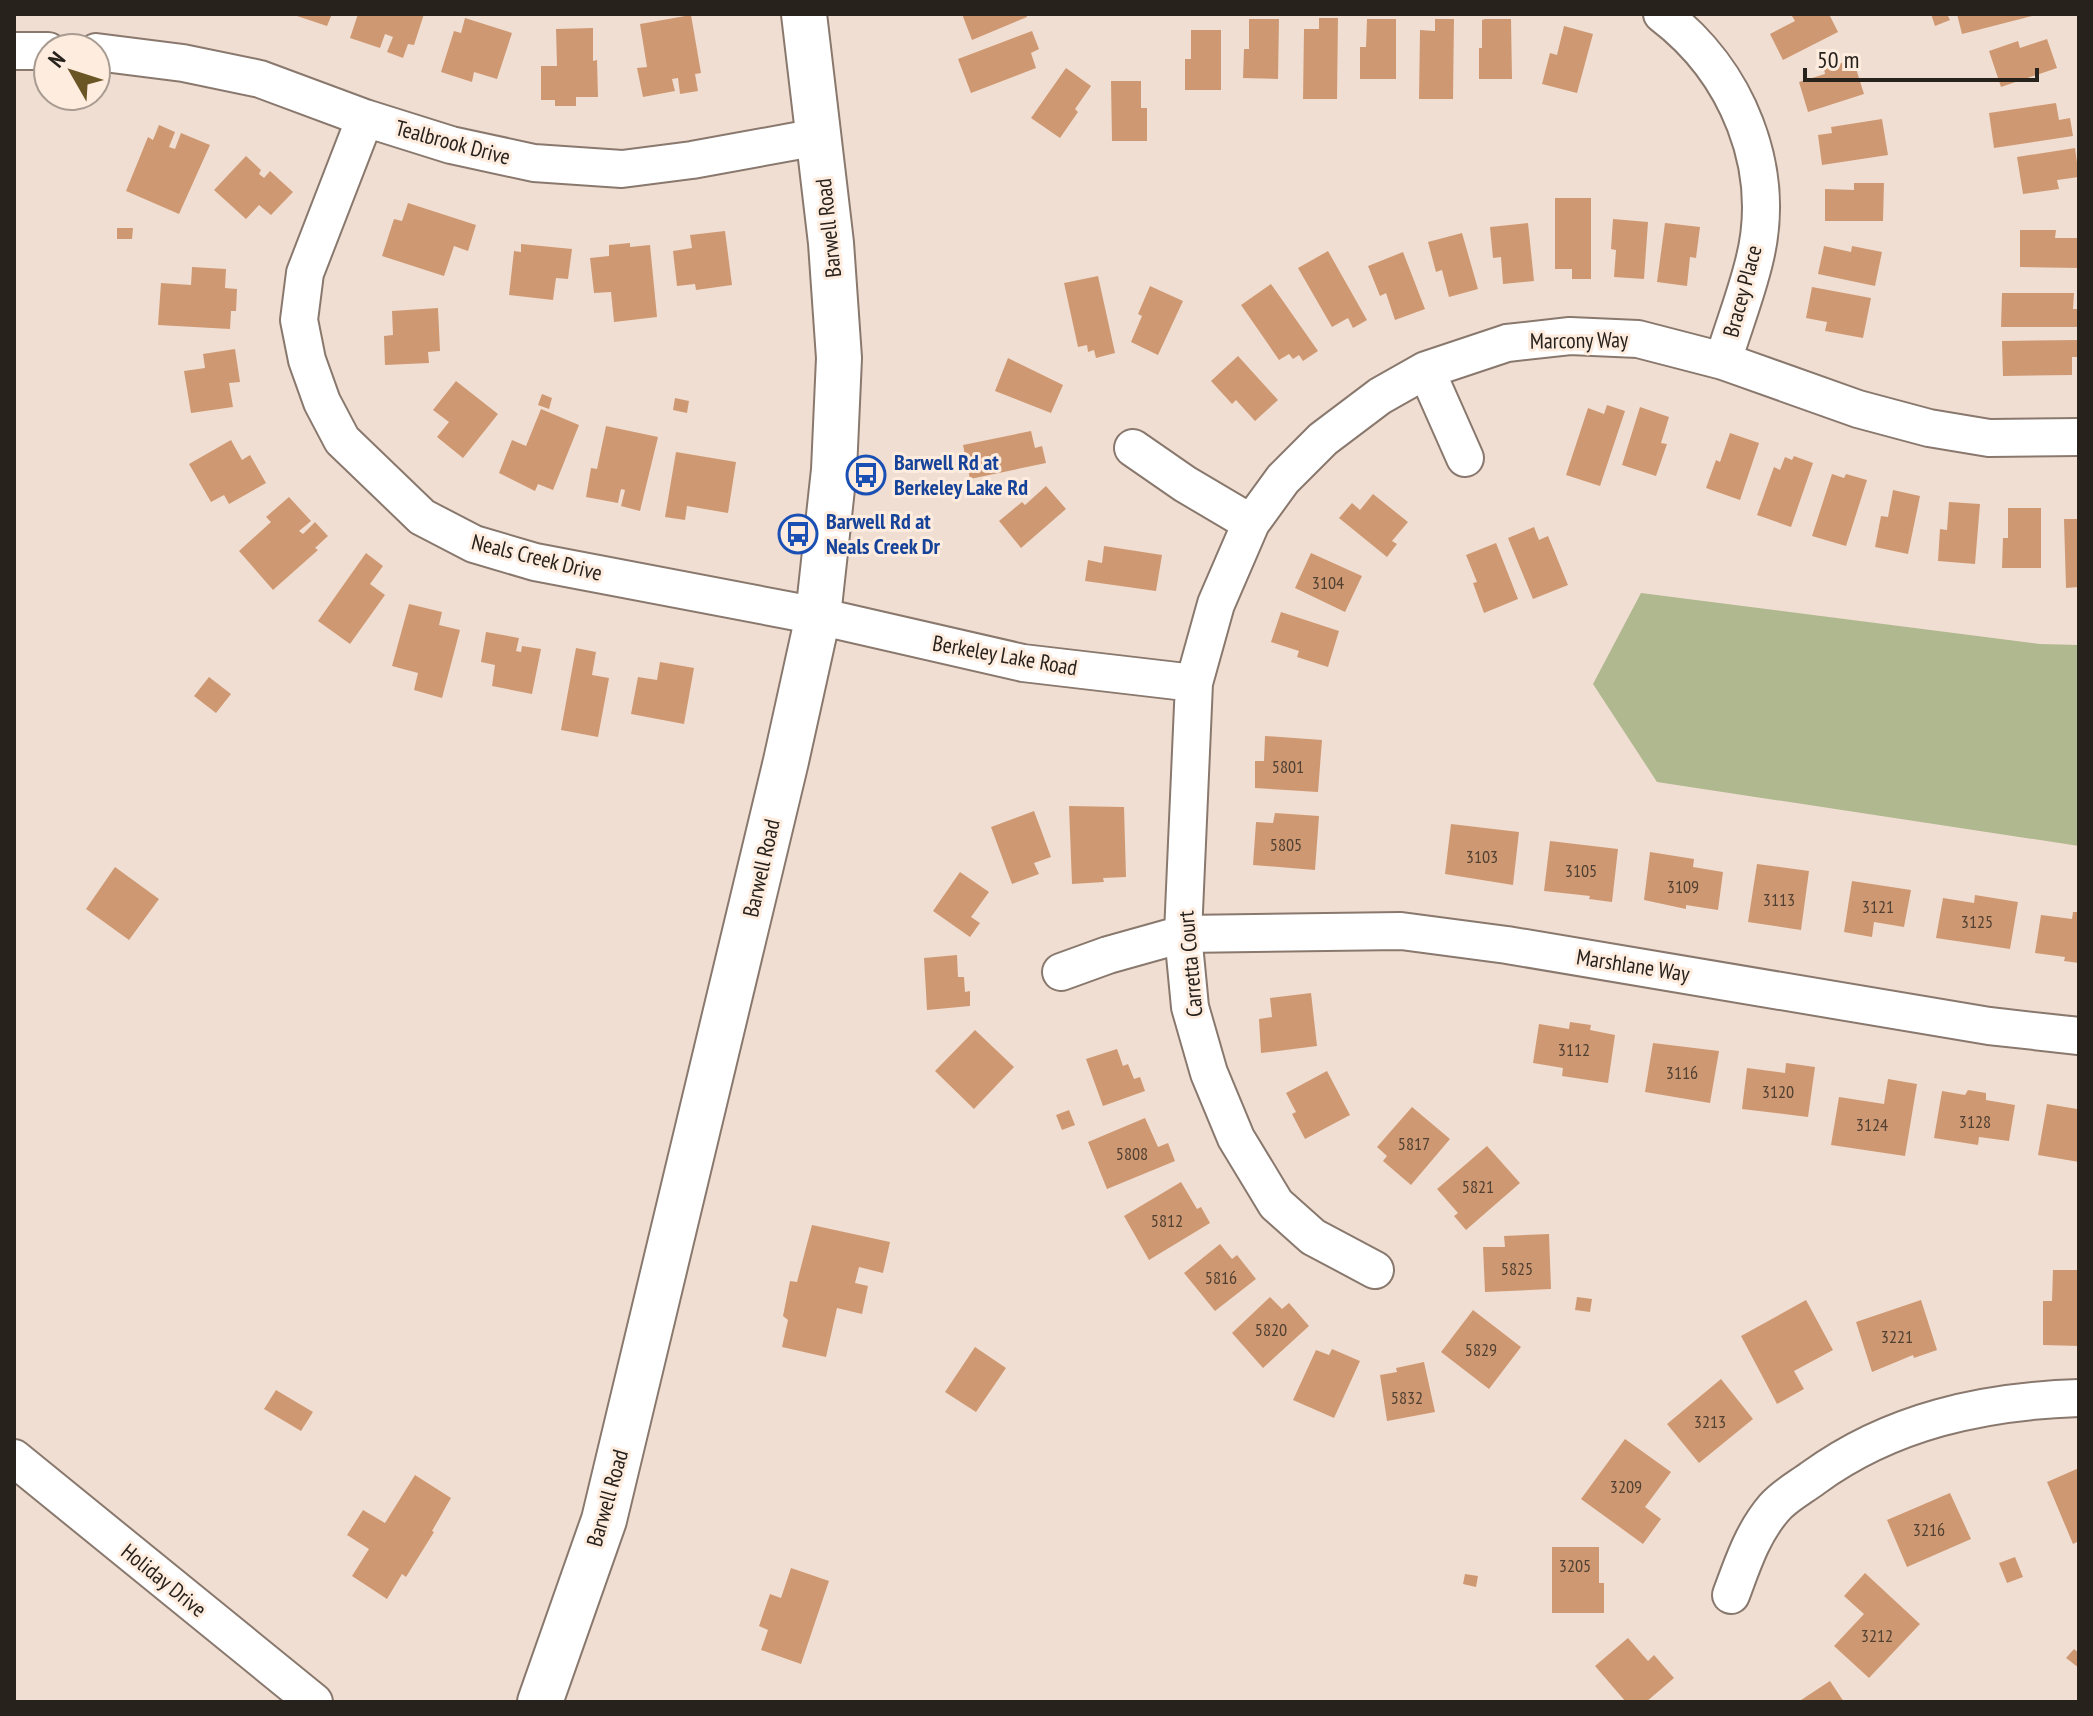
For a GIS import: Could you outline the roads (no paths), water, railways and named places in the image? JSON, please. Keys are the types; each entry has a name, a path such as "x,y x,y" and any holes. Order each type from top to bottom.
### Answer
{"street":[{"name":"Barwell Road","path":"540,1702 604,1520 818,616 834,470 839,358 831,243 804,14"},
{"name":"Bracey Place","path":"1662,14 1685,32 1717,69 1737,101 1752,142 1759,180 1755,259 1723,361"},
{"name":"Tealbrook Drive","path":"112,54 183,63 260,79 365,118 451,145 534,163 622,169 818,137"},
{"name":"Neals Creek Drive","path":"365,118 305,273 299,320 307,360 322,402 342,440 422,517 474,544 535,562 818,616"},
{"name":"Marcony Way","path":"1194,683 1216,604 1251,523 1283,479 1323,439 1380,396 1426,370 1507,343 1570,336 1638,339 1723,361 1858,409 1929,428 1989,438 2079,437"},
{"path":"1426,370 1465,458"},
{"path":"1133,448 1185,484 1251,523"},
{"name":"Berkeley Lake Road","path":"818,616 1023,663 1194,683"},
{"name":"Carretta Court","path":"1194,683 1183,934 1190,1007 1209,1073 1236,1138 1276,1204 1313,1237 1375,1270"},
{"name":"Marshlane Way","path":"1061,972 1183,934 1401,931 1523,947 1989,1026 2079,1036"},
{"path":"1731,1595 1751,1539 1776,1505 1841,1458 1901,1429 1949,1414 2008,1402 2079,1398"},
{"name":"Holiday Drive","path":"14,1458 314,1702"}],"place":[{"name":"Barwell Rd at Berkeley Lake Rd","path":"866,475"},
{"name":"Barwell Rd at Neals Creek Dr","path":"798,534"}]}
